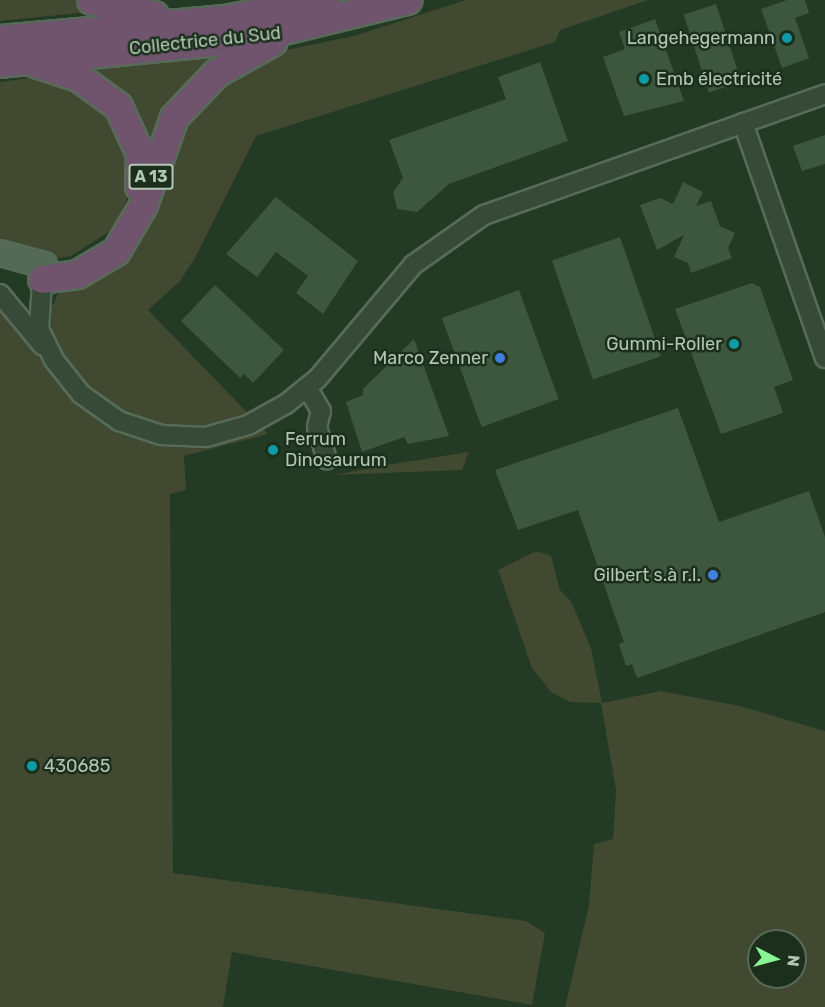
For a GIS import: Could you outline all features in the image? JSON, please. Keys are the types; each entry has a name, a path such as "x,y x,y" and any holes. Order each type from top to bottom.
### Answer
{"highway":[{"path":"91,0 194,22"},
{"name":"Collectrice du Sud","path":"0,39 194,22 324,0"},
{"name":"Collectrice du Sud","path":"11,61 167,48 290,32 407,0"},
{"name":"A 13","path":"43,272 77,274 116,251 143,205 161,144 187,100 216,73 290,32"},
{"name":"A 13","path":"11,61 99,88 128,121 140,154 135,199 118,232 72,261 43,272"}],"main road":[{"path":"0,254 43,272"},
{"path":"0,270 43,272"}],"street":[{"path":"0,294 47,349 81,394 119,421 161,435 206,437 248,425 307,387 413,265 484,215 825,94"},
{"path":"743,123 825,358"},
{"path":"43,272 39,329 47,349"},
{"path":"307,387 321,411 317,427 327,460"}],"green space":[{"path":"0,0 80,0 89,12 0,21"},
{"path":"466,0 648,0 560,30 555,42 256,136 195,258 180,281 148,310 268,434 184,456 186,490 170,494 173,873 526,921 545,933 532,1005 232,952 223,1007 0,1007 0,301 47,363 62,356 52,332 50,311 58,294 105,270 166,147 199,95 271,53 354,36"},
{"path":"239,55 146,161 73,68"},
{"path":"36,77 70,81 114,109 135,179 115,228 71,256 45,260 0,248 0,82"},
{"path":"469,452 462,470 334,475 386,465"},
{"path":"536,551 551,556 560,590 571,601 591,648 602,703 661,691 740,706 825,731 825,1007 565,1007 589,905 594,844 613,839 616,790 601,703 570,702 551,692 532,668 498,570"}],"building":[{"name":"Langehegermann","path":"787,0 805,0 809,13 795,18 809,58 782,68 761,9"},
{"path":"716,4 741,82 709,92 684,15"},
{"name":"Emb électricité","path":"655,19 684,101 624,116 603,57 625,49 619,32"},
{"path":"540,62 568,141 449,184 417,212 397,209 393,192 403,178 389,140 506,99 498,77"},
{"path":"825,135 825,164 802,171 793,146"},
{"path":"683,182 703,192 696,206 711,201 720,226 735,233 728,248 732,258 691,273 688,263 674,257 684,235 657,250 640,205 660,198 673,204"},
{"path":"276,197 358,261 323,314 296,293 308,276 276,252 257,277 226,254"},
{"path":"620,237 661,356 593,380 552,260"},
{"name":"Gummi-Roller","path":"752,283 760,287 793,380 774,387 783,413 721,434 675,309"},
{"path":"215,285 284,350 253,383 244,374 240,378 181,321"},
{"name":"Marco Zenner","path":"519,290 559,399 482,427 442,318"},
{"path":"414,339 449,436 408,444 404,437 362,452 346,402 363,395 363,389"},
{"name":"Gilbert s.à r.l.","path":"678,408 719,522 809,491 825,537 825,612 637,678 632,664 626,666 619,644 624,642 578,510 518,530 495,470"}],"place":[{"name":"Langehegermann","path":"787,38"},
{"name":"Emb électricité","path":"644,79"},
{"name":"Gummi-Roller","path":"734,344"},
{"name":"Marco Zenner","path":"500,358"},
{"name":"Ferrum Dinosaurum","path":"273,450"},
{"name":"Gilbert s.à r.l.","path":"713,575"},
{"name":"430685","path":"32,766"}]}
